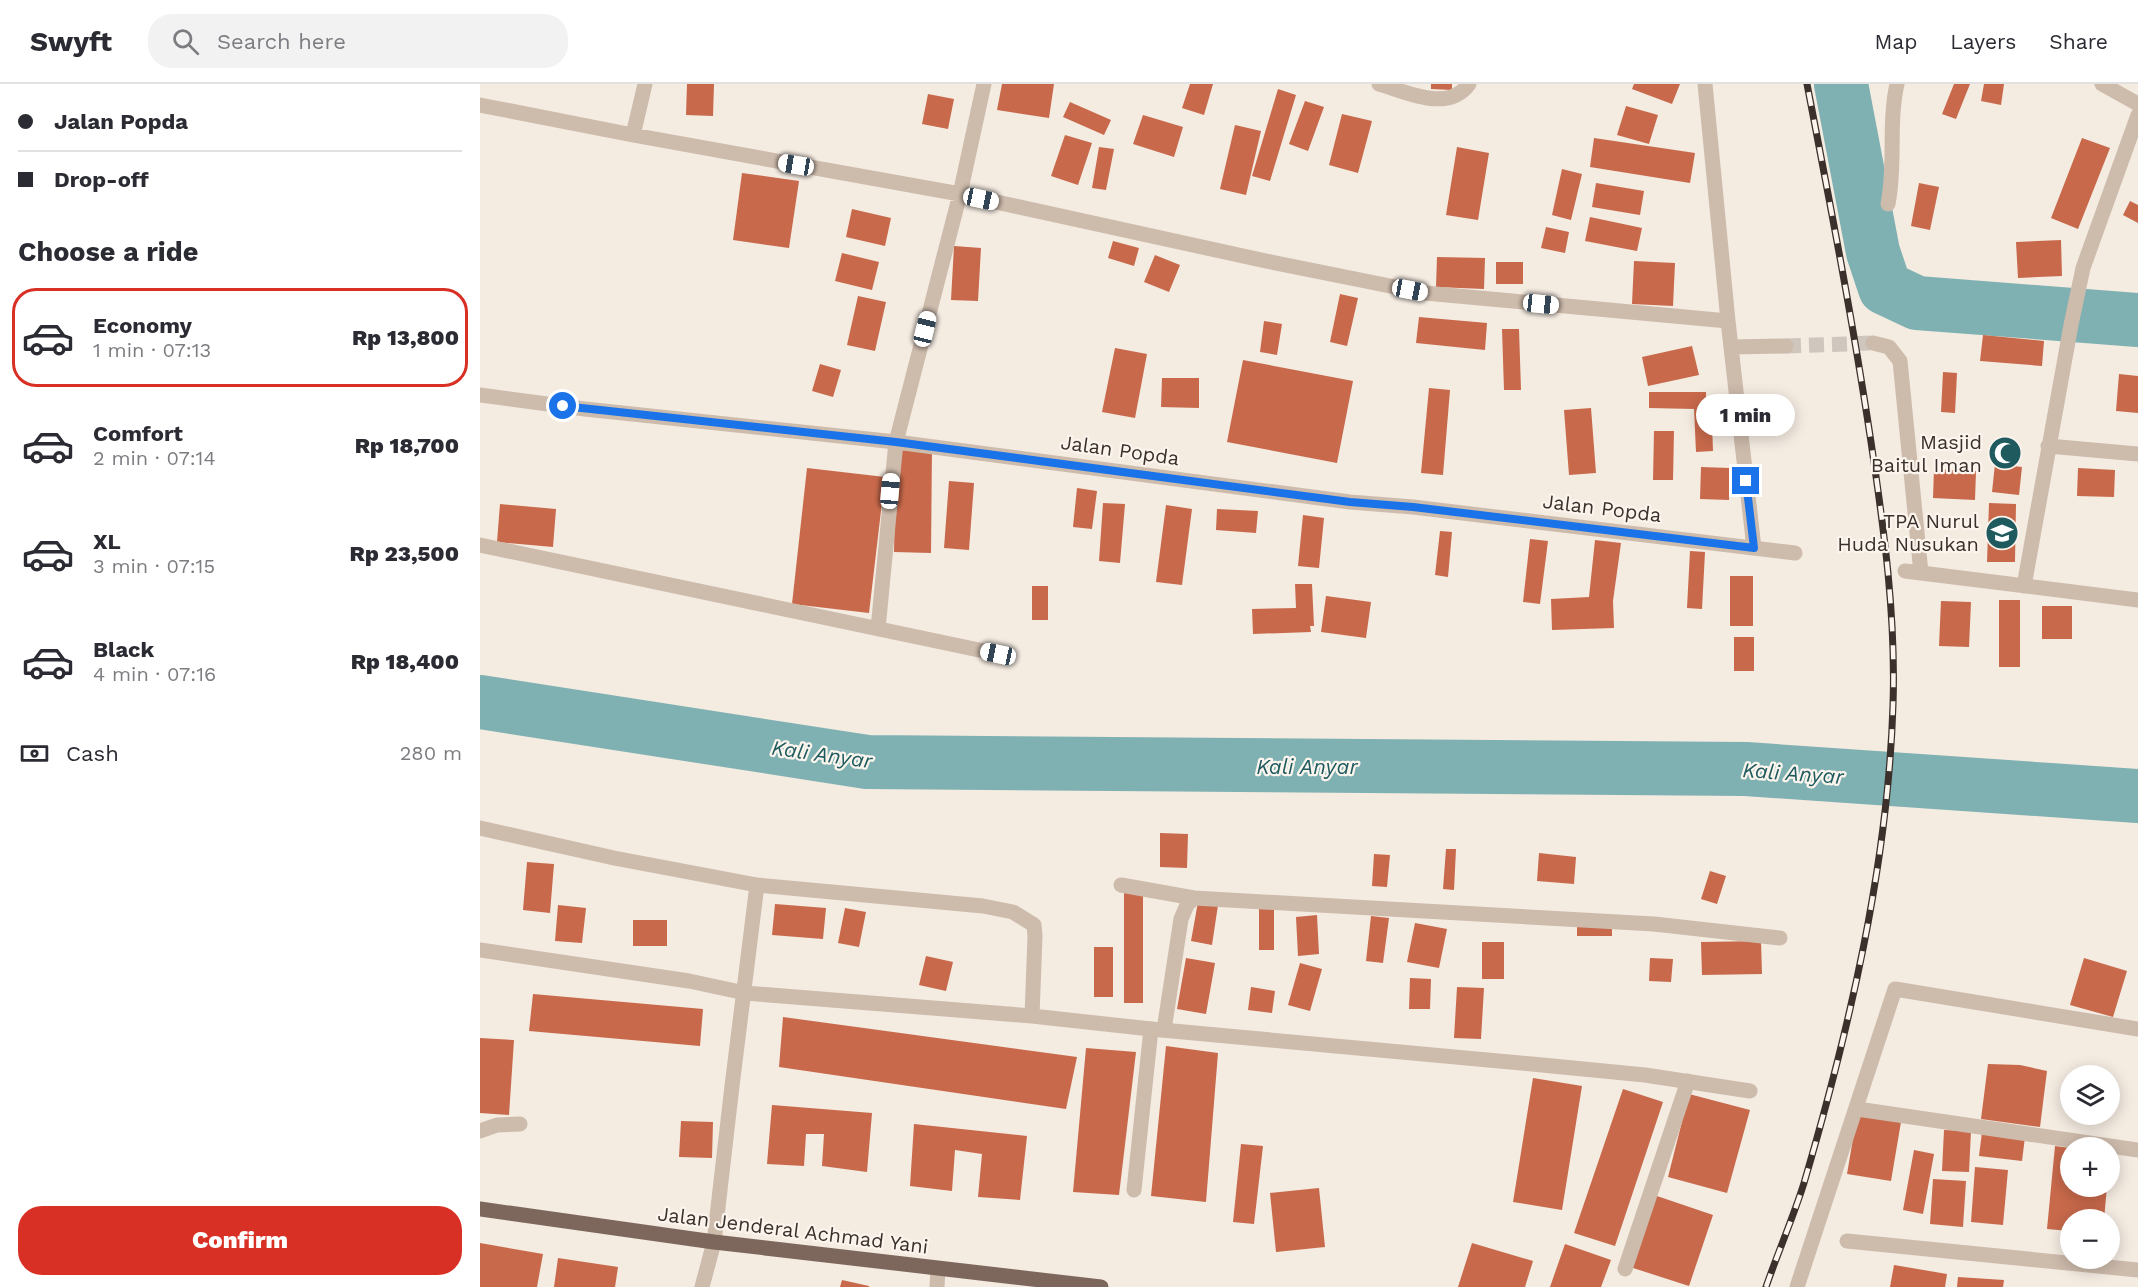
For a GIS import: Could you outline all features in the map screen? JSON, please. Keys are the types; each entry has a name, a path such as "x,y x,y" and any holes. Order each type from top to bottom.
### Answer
{"main road":[{"name":"Jalan Jenderal Achmad Yani","path":"480,1209 714,1242 1056,1285 1098,1287"}],"street":[{"path":"633,135 645,84"},
{"path":"878,629 896,442 960,194 984,84"},
{"path":"1379,84 1431,99 1452,98 1469,84"},
{"path":"1705,84 1728,321 1754,548"},
{"path":"1888,204 1892,181 1893,109 1897,84"},
{"path":"2102,84 2138,104"},
{"path":"480,105 960,194 1396,288 1425,293 1728,321"},
{"path":"2024,586 2079,287 2102,212 2138,116"},
{"path":"1873,343 1889,347 1900,362 1922,573"},
{"path":"1731,346 1786,346"},
{"name":"Jalan Popda","path":"480,395 585,409 896,442 1350,502 1413,507 1795,553"},
{"path":"2048,446 2138,454"},
{"path":"480,545 998,654"},
{"path":"1905,571 2138,600"},
{"path":"480,828 614,858 758,885 961,903 1013,912 1034,925 1032,1016"},
{"path":"702,1287 714,1242 758,885"},
{"path":"1121,885 1194,898 1654,924 1780,938"},
{"path":"1134,1190 1158,1030 1181,919 1187,905 1194,898"},
{"path":"480,950 689,981 744,993 1032,1016 1158,1030 1553,1066 1688,1081 1750,1091"},
{"path":"1797,1287 1895,989 2138,1029"},
{"path":"1625,1269 1688,1081"},
{"path":"1857,1109 2138,1150"},
{"path":"480,1131 497,1125 520,1124"},
{"path":"1847,1240 2138,1270"},
{"path":"937,1287 938,1269"}],"building":[{"path":"687,84 714,84 713,116 686,115"},
{"path":"1002,84 1054,84 1049,118 997,110"},
{"path":"1190,84 1213,84 1204,115 1182,108"},
{"path":"1431,84 1452,84 1452,90 1431,89"},
{"path":"1634,84 1680,84 1672,104 1632,89"},
{"path":"1954,84 1970,84 1956,119 1942,114"},
{"path":"1984,84 2004,84 2001,105 1981,101"},
{"path":"1278,89 1296,95 1270,181 1252,176"},
{"path":"928,94 954,99 948,129 922,124"},
{"path":"1305,101 1324,107 1308,151 1289,144"},
{"path":"1070,102 1111,120 1104,135 1063,117"},
{"path":"1626,106 1658,115 1649,144 1617,135"},
{"path":"1342,114 1372,121 1358,173 1329,165"},
{"path":"1143,115 1183,127 1174,157 1133,144"},
{"path":"1235,125 1261,131 1246,195 1220,189"},
{"path":"1065,135 1092,143 1078,185 1051,176"},
{"path":"1594,138 1695,153 1690,183 1590,167"},
{"path":"2082,138 2110,148 2078,229 2051,218"},
{"path":"1099,147 1114,149 1106,190 1092,188"},
{"path":"1457,147 1489,153 1478,220 1446,215"},
{"path":"1562,169 1582,174 1571,220 1552,215"},
{"path":"742,173 799,181 789,248 733,240"},
{"path":"1596,183 1644,191 1640,215 1592,207"},
{"path":"1919,183 1939,187 1930,230 1911,226"},
{"path":"2130,201 2138,205 2138,223 2123,215"},
{"path":"852,209 891,218 885,246 846,237"},
{"path":"1590,217 1642,228 1637,251 1585,241"},
{"path":"1546,227 1569,232 1565,253 1541,248"},
{"path":"2061,240 2062,276 2018,278 2016,242"},
{"path":"1113,241 1139,248 1134,266 1108,258"},
{"path":"954,246 981,248 978,301 951,300"},
{"path":"842,253 879,262 872,290 835,281"},
{"path":"1155,255 1180,265 1169,292 1144,282"},
{"path":"1437,257 1485,258 1484,289 1436,287"},
{"path":"1634,261 1675,263 1673,306 1632,304"},
{"path":"1496,262 1523,262 1523,284 1496,284"},
{"path":"1340,294 1358,298 1347,346 1330,342"},
{"path":"858,296 886,302 875,351 847,345"},
{"path":"1419,317 1487,323 1485,350 1416,343"},
{"path":"1264,321 1282,324 1277,355 1260,352"},
{"path":"1502,329 1519,329 1521,390 1504,390"},
{"path":"1983,335 2044,341 2042,366 1980,361"},
{"path":"1692,346 1699,375 1648,386 1642,357"},
{"path":"1115,348 1147,354 1135,418 1102,412"},
{"path":"1243,360 1353,381 1337,463 1227,442"},
{"path":"820,364 841,370 833,397 812,391"},
{"path":"1943,372 1957,373 1955,413 1941,412"},
{"path":"2119,374 2138,376 2138,413 2116,411"},
{"path":"1162,378 1199,378 1199,408 1161,407"},
{"path":"1429,388 1450,390 1443,475 1421,473"},
{"path":"1649,392 1706,392 1706,397 1711,397 1713,451 1696,452 1694,409 1649,408"},
{"path":"1591,408 1596,473 1569,475 1564,410"},
{"path":"1654,431 1674,431 1673,480 1653,480"},
{"path":"896,446 932,447 931,553 894,552"},
{"path":"1995,464 2022,467 2019,495 1992,492"},
{"path":"1701,467 1730,468 1729,500 1700,499"},
{"path":"807,468 885,477 869,613 792,604"},
{"path":"2078,468 2115,470 2114,497 2077,496"},
{"path":"1934,469 1976,471 1975,500 1933,498"},
{"path":"949,481 974,483 969,550 944,548"},
{"path":"1077,488 1097,491 1092,529 1073,527"},
{"path":"1103,503 1125,504 1120,563 1099,561"},
{"name":"TPA Nurul Huda Nusukan","path":"1989,503 2016,504 2015,562 1987,562"},
{"path":"500,504 556,509 553,547 497,542"},
{"path":"1166,505 1192,509 1182,585 1156,582"},
{"path":"1217,509 1258,511 1256,533 1216,530"},
{"path":"1303,515 1324,518 1319,568 1298,566"},
{"path":"1440,531 1452,532 1448,577 1435,575"},
{"path":"1530,539 1548,541 1540,604 1523,602"},
{"path":"1595,540 1621,543 1613,601 1614,628 1552,630 1551,599 1589,597"},
{"path":"1690,551 1705,552 1702,609 1687,608"},
{"path":"1730,576 1753,576 1753,626 1730,626"},
{"path":"1295,584 1312,584 1314,626 1310,626 1311,632 1253,634 1252,609 1296,608"},
{"path":"1032,586 1048,586 1048,620 1032,620"},
{"path":"1326,596 1371,602 1366,638 1321,632"},
{"path":"1999,600 2020,600 2020,667 1999,667"},
{"path":"1941,601 1971,602 1969,647 1939,646"},
{"path":"2042,606 2072,606 2072,639 2042,639"},
{"path":"1734,637 1754,637 1754,671 1734,671"},
{"path":"1160,833 1188,834 1187,868 1160,867"},
{"path":"1446,849 1456,849 1454,890 1443,889"},
{"path":"1539,853 1576,857 1574,884 1537,881"},
{"path":"1374,854 1390,855 1387,887 1372,886"},
{"path":"527,862 554,864 550,913 523,910"},
{"path":"1710,871 1726,876 1717,904 1701,899"},
{"path":"1124,891 1143,891 1143,1003 1124,1003"},
{"path":"1198,902 1218,905 1212,945 1191,941"},
{"path":"775,904 826,908 823,939 772,935"},
{"path":"1259,904 1274,904 1274,950 1259,950"},
{"path":"558,905 586,908 582,943 555,941"},
{"path":"845,908 866,912 859,947 838,943"},
{"path":"1317,915 1319,954 1298,956 1296,917"},
{"path":"1371,916 1389,918 1383,963 1366,961"},
{"path":"633,920 667,920 667,946 633,946"},
{"path":"1415,923 1447,929 1439,968 1407,962"},
{"path":"1577,924 1612,924 1612,936 1577,936"},
{"path":"1761,941 1762,974 1702,975 1701,942"},
{"path":"1482,942 1504,942 1504,979 1482,979"},
{"path":"1094,947 1113,947 1113,997 1094,997"},
{"path":"926,956 953,962 946,991 919,985"},
{"path":"1186,958 1215,963 1206,1014 1177,1009"},
{"path":"1650,958 1673,959 1671,982 1649,981"},
{"path":"2084,958 2127,971 2113,1017 2070,1005"},
{"path":"1300,963 1322,969 1310,1011 1288,1005"},
{"path":"1410,978 1431,979 1430,1009 1409,1009"},
{"path":"1251,987 1275,991 1272,1013 1248,1010"},
{"path":"1457,987 1484,988 1481,1039 1454,1038"},
{"path":"533,994 703,1009 700,1046 529,1031"},
{"path":"783,1017 1077,1057 1066,1109 779,1067"},
{"path":"480,1038 514,1040 509,1115 480,1113"},
{"path":"1166,1046 1218,1053 1206,1202 1151,1196"},
{"path":"1086,1048 1136,1052 1119,1195 1073,1192"},
{"path":"1988,1064 2020,1065 2047,1071 2040,1127 1981,1119"},
{"path":"1533,1078 1582,1086 1562,1210 1513,1202"},
{"path":"1623,1089 1663,1102 1615,1246 1574,1233"},
{"path":"1689,1094 1750,1110 1727,1193 1668,1177"},
{"path":"772,1105 872,1113 867,1172 822,1166 824,1134 806,1134 804,1166 767,1164"},
{"path":"1857,1115 1901,1122 1891,1181 1847,1174"},
{"path":"681,1121 713,1122 712,1158 679,1157"},
{"path":"914,1124 1027,1136 1020,1200 978,1197 982,1154 955,1150 952,1191 910,1186"},
{"path":"1944,1130 1971,1131 1969,1172 1942,1171"},
{"path":"1982,1132 2025,1137 2022,1161 1979,1156"},
{"path":"1241,1144 1263,1146 1254,1224 1233,1222"},
{"path":"2055,1146 2060,1147 2060,1197 2106,1197 2105,1209 2060,1209 2060,1230 2047,1229"},
{"path":"1914,1150 1934,1154 1923,1214 1903,1210"},
{"path":"1975,1167 2008,1170 2003,1225 1971,1222"},
{"path":"1933,1179 1966,1181 1963,1227 1930,1224"},
{"path":"1319,1188 1325,1247 1276,1252 1270,1193"},
{"path":"1654,1195 1713,1215 1689,1286 1630,1267"},
{"path":"480,1243 543,1254 537,1287 480,1287"},
{"path":"1472,1243 1533,1261 1525,1287 1458,1287"},
{"path":"1565,1244 1611,1260 1601,1287 1550,1287"},
{"path":"558,1258 618,1267 615,1287 554,1287"},
{"path":"1894,1265 1947,1274 1945,1287 1890,1287"},
{"path":"1958,1277 2004,1280 2003,1287 1957,1287"},
{"path":"842,1280 869,1286 869,1287 840,1287"}],"waterway":[{"path":"1841,84 1873,252 1885,288 1917,303 2138,320"},
{"name":"Kali Anyar","path":"480,702 867,762 1746,769 2138,796"}],"tunnel":[{"path":"1786,346 1873,343"}],"railway":[{"path":"1766,1287 1804,1183 1851,1007 1875,886 1890,765 1893,705 1891,606 1880,507 1849,307 1807,84"}],"place":[{"name":"Masjid Baitul Iman","path":"2005,453"},
{"name":"TPA Nurul Huda Nusukan","path":"2002,533"}],"route":[{"path":"563,406 896,442 1350,502 1413,507 1754,548 1746,481"}]}
